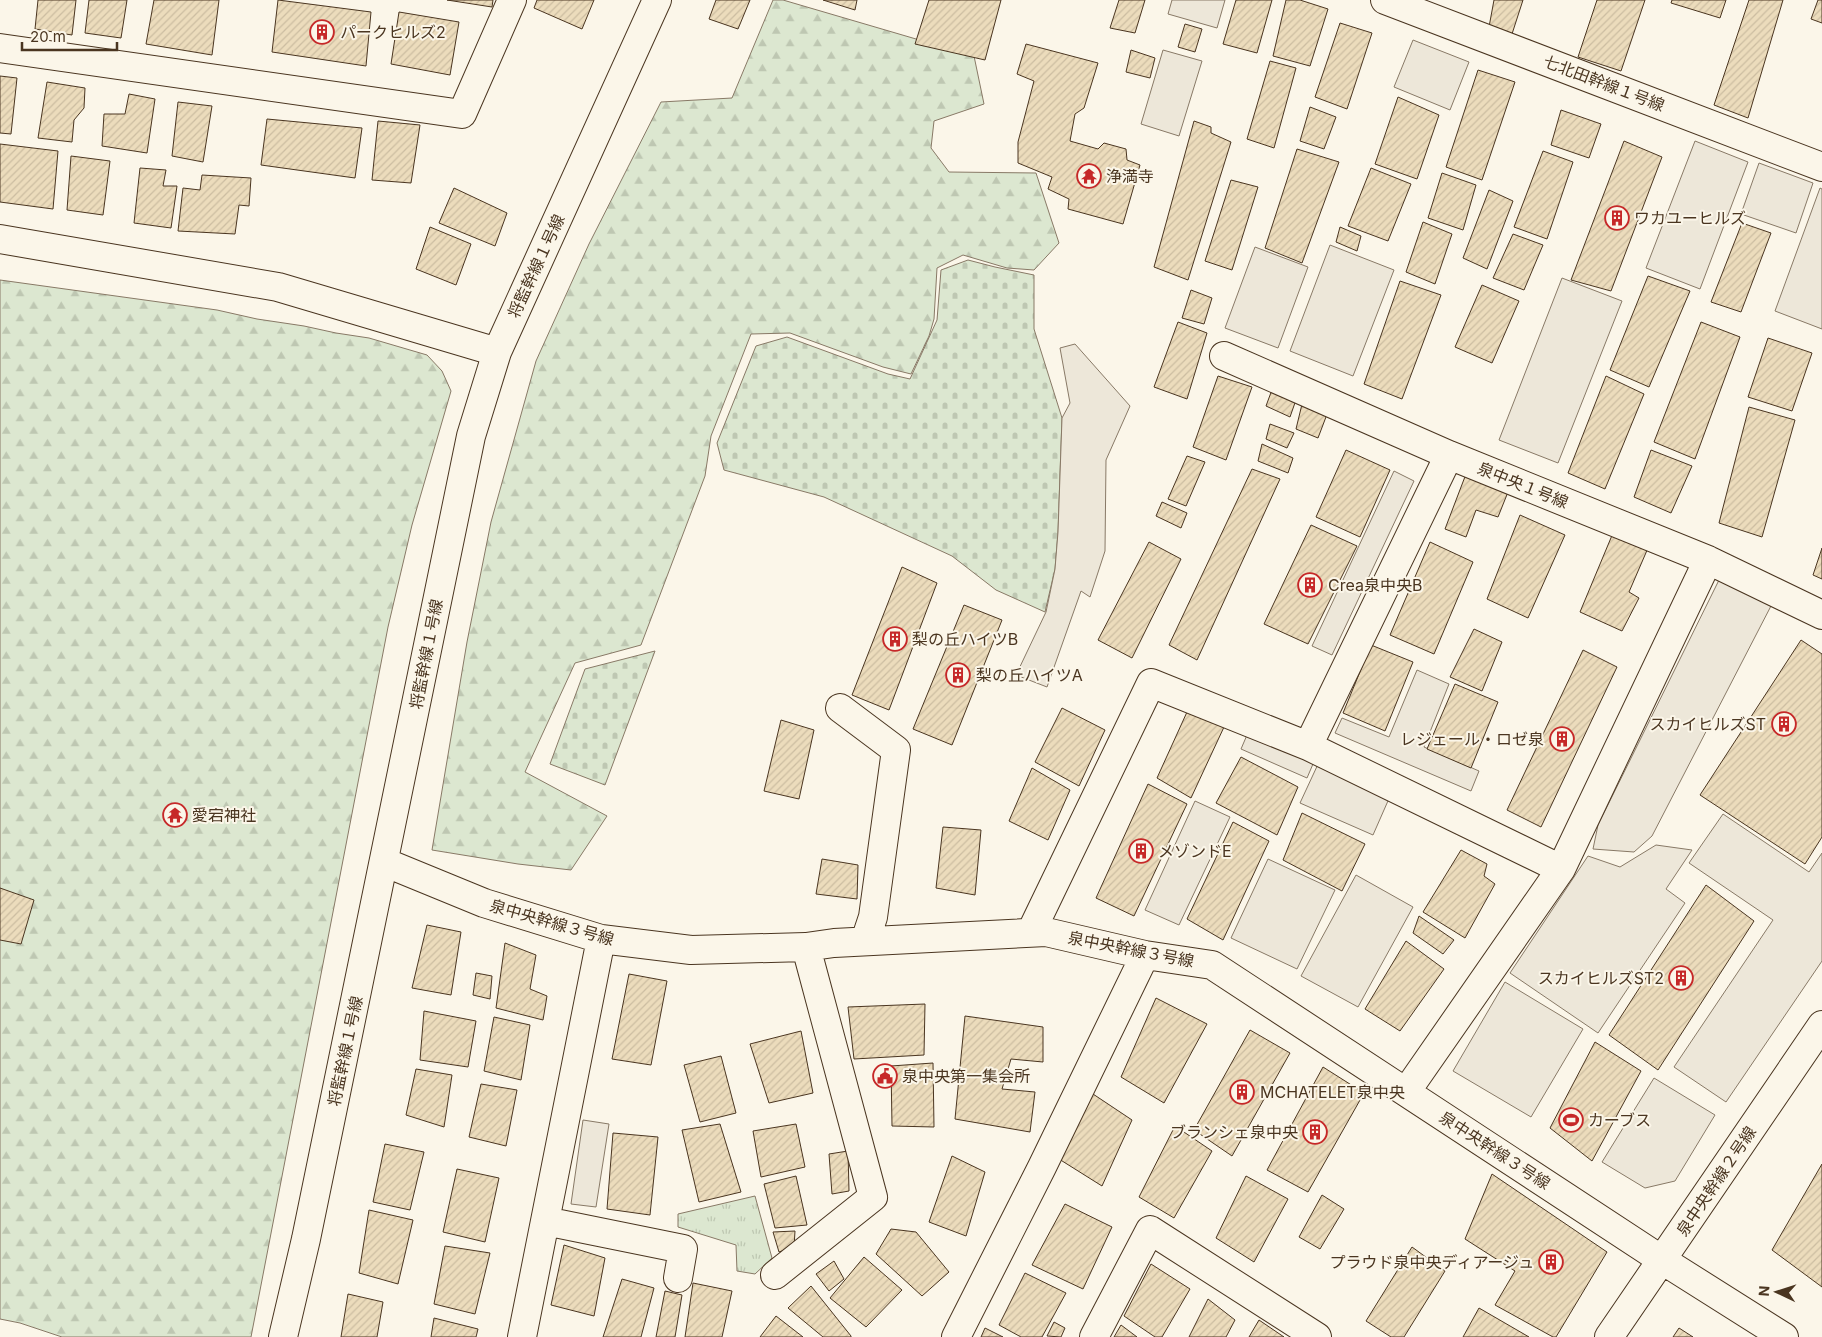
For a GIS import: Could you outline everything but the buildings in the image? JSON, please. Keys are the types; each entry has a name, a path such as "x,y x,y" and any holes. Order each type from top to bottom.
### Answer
{"street":[{"path":"0,48 462,114 512,0"},
{"name":"将監幹線１号線","path":"282,1337 306,1239 471,436 497,352 657,0"},
{"name":"七北田幹線１号線","path":"1385,0 1822,167"},
{"path":"0,239 278,287 497,352"},
{"name":"泉中央１号線","path":"1224,356 1448,455 1708,560 1822,615"},
{"path":"1308,746 1448,455"},
{"path":"1406,1092 1561,869 1708,560"},
{"path":"1031,932 1151,683 1308,746 1561,869"},
{"path":"840,708 896,750 873,917 865,941"},
{"name":"泉中央幹線３号線","path":"384,862 484,904 601,939 691,950 806,947 834,942 1046,932 1145,955 1212,965 1662,1260 1784,1337"},
{"path":"522,1337 601,939"},
{"path":"775,1275 873,1197 806,947"},
{"path":"956,1337 1145,955"},
{"name":"泉中央幹線２号線","path":"1609,1337 1822,1025"},
{"path":"545,1221 683,1248 678,1278"},
{"path":"1094,1337 1150,1230 1317,1337"}],"green space":[{"path":"773,0 783,0 974,56 984,104 934,121 931,148 949,172 1036,173 1059,243 1034,270 1007,268 963,255 937,268 934,319 929,336 911,374 883,367 790,333 751,334 711,436 705,476 641,645 575,663 525,772 607,816 571,870 518,864 432,850 467,642 491,522 536,361 589,244 661,102 732,98"},
{"path":"968,260 1034,275 1034,329 1062,418 1055,569 1045,612 996,590 952,556 824,497 724,470 717,443 756,346 787,337 888,374 910,379 937,320 941,270"},
{"name":"愛宕神社","path":"0,280 217,310 257,319 369,338 427,355 442,371 451,391 412,525 388,627 251,1337 62,1337 20,1323 0,1319"},
{"path":"655,651 605,785 550,764 585,669"},
{"path":"755,1196 772,1258 755,1274 737,1271 736,1245 678,1227 678,1214"}],"shaded area":[{"path":"1172,0 1225,0 1217,28 1168,14"},
{"path":"1413,40 1469,62 1450,110 1394,87"},
{"path":"1163,50 1202,61 1179,136 1141,124"},
{"path":"1695,141 1748,162 1700,289 1646,268"},
{"path":"1759,163 1813,183 1796,233 1741,214"},
{"path":"1820,188 1822,189 1822,329 1775,311"},
{"path":"1330,245 1394,270 1353,376 1290,351"},
{"path":"1255,247 1308,267 1278,348 1225,328"},
{"path":"1562,278 1622,301 1558,463 1499,440"},
{"path":"1075,344 1130,406 1106,460 1105,551 1090,597 1081,591 1047,687 1016,675 1046,612 1055,569 1062,418 1070,403 1060,348"},
{"path":"1394,471 1414,481 1332,655 1312,646"},
{"path":"1719,580 1772,604 1652,836 1634,852 1593,849 1598,825"},
{"path":"1417,670 1449,684 1424,747 1479,771 1471,791 1335,733 1342,718 1389,737"},
{"path":"1250,728 1316,757 1307,778 1241,749"},
{"path":"1319,762 1391,794 1373,835 1300,803"},
{"path":"1195,801 1230,817 1179,925 1145,910"},
{"path":"1723,814 1809,872 1822,853 1822,961 1726,1102 1674,1067 1773,920 1689,863"},
{"path":"1656,845 1692,850 1666,889 1685,903 1598,1033 1510,973 1588,856 1620,867"},
{"path":"1268,859 1335,890 1297,969 1231,938"},
{"path":"1356,875 1413,907 1358,1007 1301,976"},
{"path":"1505,982 1583,1029 1531,1117 1453,1071"},
{"path":"1654,1078 1715,1115 1675,1181 1645,1188 1602,1162"},
{"path":"583,1120 609,1124 596,1207 571,1204"}],"place":[{"name":"パークヒルズ2","path":"322,32"},
{"name":"浄満寺","path":"1089,176"},
{"name":"ワカユーヒルズ","path":"1617,218"},
{"name":"Crea泉中央B","path":"1310,585"},
{"name":"梨の丘ハイツB","path":"895,639"},
{"name":"梨の丘ハイツA","path":"958,675"},
{"name":"スカイヒルズST","path":"1784,724"},
{"name":"レジェール・ロゼ泉","path":"1562,739"},
{"name":"愛宕神社","path":"175,815"},
{"name":"メゾンドE","path":"1141,851"},
{"name":"スカイヒルズST2","path":"1681,978"},
{"name":"泉中央第一集会所","path":"885,1076"},
{"name":"MCHATELET泉中央","path":"1242,1092"},
{"name":"カーブス","path":"1571,1120"},
{"name":"ブランシェ泉中央","path":"1315,1132"},
{"name":"プラウド泉中央ディアージュ","path":"1551,1262"}]}
